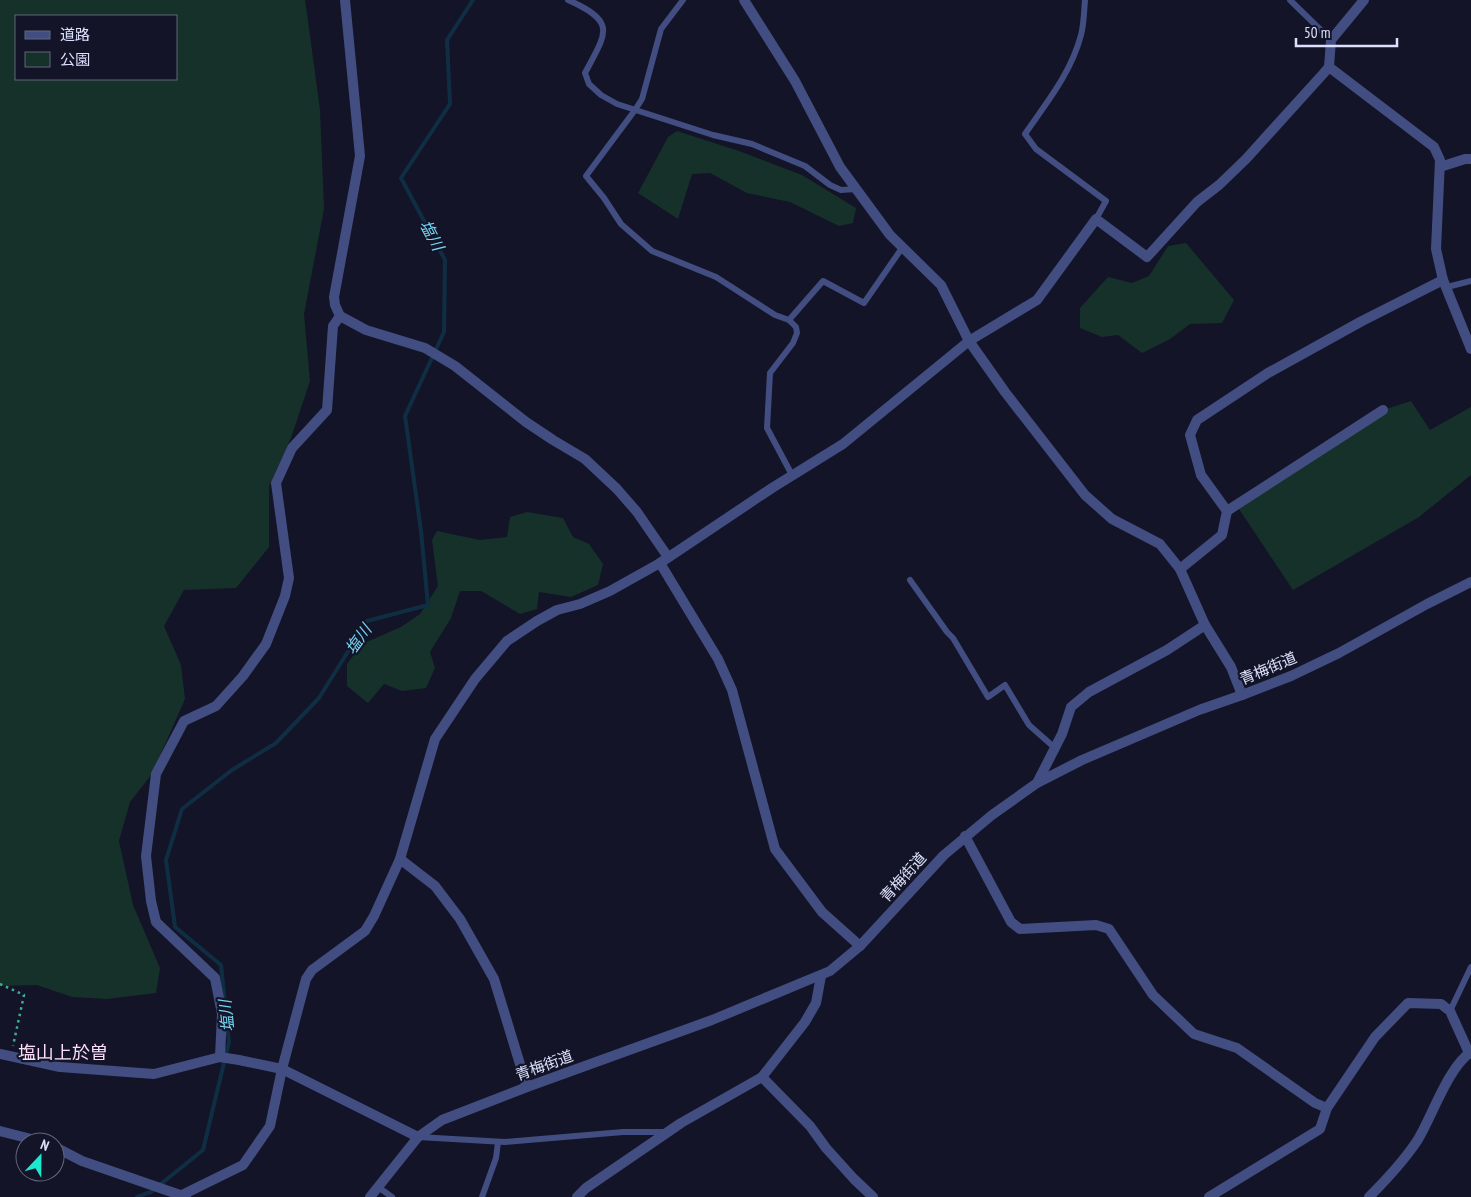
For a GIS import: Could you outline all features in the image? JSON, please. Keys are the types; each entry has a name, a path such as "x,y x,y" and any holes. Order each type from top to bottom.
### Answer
{"street":[{"path":"345,0 360,156 334,297 340,316 366,330 424,348 455,366 526,422 585,459 618,489 637,512 718,659 732,690 775,848 822,912 860,946"},
{"path":"744,0 795,81 840,167 890,235 941,285 969,341 1005,392 1085,495 1112,519 1160,544 1180,570 1205,625 1231,667 1242,696"},
{"path":"65,1153 82,1162 181,1196 244,1165 270,1126 282,1069 306,979 312,970 365,931 374,916 400,859 435,739 475,679 507,641 537,620 556,610 580,604 610,592 664,560 792,475 843,444 969,341 1036,300 1096,219 1147,257 1196,202 1219,185 1246,159 1329,67 1331,40 1364,0"},
{"path":"1329,67 1434,147 1440,160 1436,249 1445,284 1471,349"},
{"path":"1440,167 1468,159 1471,148"},
{"path":"1227,511 1200,475 1190,435 1197,420 1268,373 1445,284"},
{"path":"220,1057 222,1014 215,978 156,922 151,901 146,856 156,774 184,721 216,706 244,676 266,644 285,596 289,578 276,483 292,448 327,410 333,326 340,316"},
{"path":"1180,570 1222,534 1227,511 1383,410"},
{"name":"青梅街道","path":"370,1197 418,1137 442,1120 712,1020 822,976 846,959 860,946 944,855 965,836 1037,783 1082,760 1199,710 1242,696 1291,676 1339,653 1471,582"},
{"path":"1037,783 1062,734 1071,707 1089,692 1167,650 1205,625"},
{"path":"965,836 1011,922 1020,929 1096,925 1109,929 1153,995 1194,1034 1237,1048 1315,1104 1327,1108"},
{"path":"400,859 435,886 460,919 494,979 527,1087"},
{"path":"577,1197 586,1188 668,1132 722,1098 762,1077 805,1022 816,1003 822,976"},
{"path":"1209,1197 1320,1129 1327,1108 1375,1037 1408,1003 1441,1004 1450,1011 1470,1053 1460,1063 1441,1093 1418,1139 1399,1168 1369,1197"},
{"path":"5,1055 60,1067 154,1074 220,1057 240,1060 282,1069 418,1137"},
{"path":"762,1077 810,1126 826,1148 854,1179 874,1197"},
{"path":"0,1131 15,1135"}],"lane":[{"path":"568,0 593,14 601,22 604,29 603,37 585,72 589,84 609,100 713,135 752,144 805,166 830,185 841,190 856,189"},
{"path":"683,0 661,29 642,98 586,176 622,224 652,251 716,277 776,315 789,320 796,327 797,333 793,343 770,373 767,428 792,475"},
{"path":"1085,0 1082,34 1072,60 1063,80 1025,134 1036,148 1106,201 1096,219"},
{"path":"1290,0 1331,40"},
{"path":"789,320 823,281 864,303 902,248"},
{"path":"1445,284 1471,281"},
{"path":"910,580 953,638 988,697 1004,686 1029,725 1055,748"},
{"path":"1450,1011 1471,967"},
{"path":"418,1137 498,1142 571,1138 623,1132 668,1132"},
{"path":"482,1197 496,1158 498,1142"},
{"path":"378,1187 392,1197"}],"path":[{"path":"0,984 24,996 5,1055"}],"green space":[{"path":"0,0 305,0 320,110 324,209 304,314 310,381 291,438 269,486 269,547 236,588 184,590 164,626 181,665 185,699 152,774 130,802 119,841 133,905 160,968 156,993 107,999 72,997 37,985 0,986"},
{"path":"677,131 739,151 802,175 856,208 853,223 839,226 790,202 747,193 710,173 692,174 678,219 638,193 668,137"},
{"path":"1186,243 1234,300 1222,323 1190,324 1170,339 1142,353 1118,335 1102,337 1080,328 1080,308 1108,277 1132,283 1149,276 1168,246"},
{"path":"1411,401 1430,430 1471,407 1471,475 1419,517 1293,590 1237,506 1383,410"},
{"path":"527,512 563,518 573,537 589,544 603,564 598,585 571,597 539,592 537,609 520,614 481,591 460,591 451,618 430,652 435,668 426,688 402,691 384,684 368,703 347,686 347,664 362,644 401,627 420,614 438,586 432,540 437,531 480,540 507,537 510,517"}],"waterway":[{"name":"塩川","path":"225,1004 221,965 175,927 166,860 182,809 232,770 276,743 319,698 367,621 428,605 421,531 405,416 444,332 445,260 401,178 450,104 447,40 473,0"},
{"name":"塩川","path":"137,1197 151,1192 203,1150 229,1042 226,1018"}],"district":[{"name":"塩山上於曽","path":"63,1052"}]}
